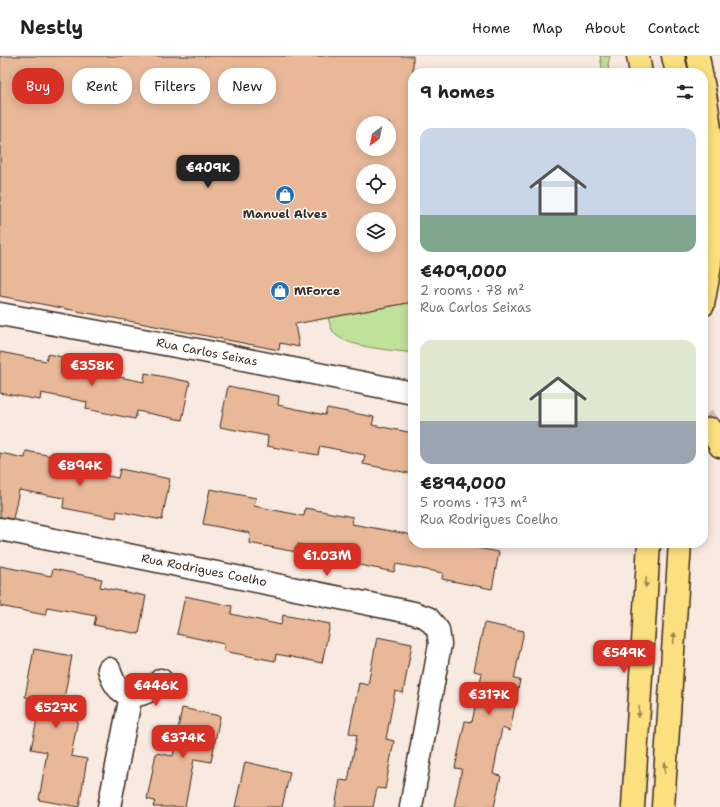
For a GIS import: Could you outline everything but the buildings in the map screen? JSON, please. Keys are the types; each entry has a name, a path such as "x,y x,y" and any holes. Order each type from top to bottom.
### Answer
{"main road":[{"path":"638,56 640,68"},
{"path":"673,56 676,68"},
{"path":"698,56 700,68"},
{"path":"708,119 712,147 714,201 711,255 708,274"},
{"path":"633,807 649,548"},
{"path":"663,807 680,548"}],"street":[{"name":"Rua Carlos Seixas","path":"0,314 202,351 408,393"},
{"name":"Rua Rodrigues Coelho","path":"0,529 342,598 414,613 428,618 438,630 440,644 411,807"},
{"path":"109,669 113,680 120,690 131,695 143,694 154,689 161,680"},
{"path":"110,807 131,695"}],"green space":[{"path":"600,56 610,56 608,68 602,68"},
{"path":"408,303 408,352 373,348 352,343 334,333 328,318"}],"tunnel":[{"path":"708,424 711,429"}],"place":[{"name":"Manuel Alves","path":"285,195"},
{"name":"MForce","path":"280,291"}]}
